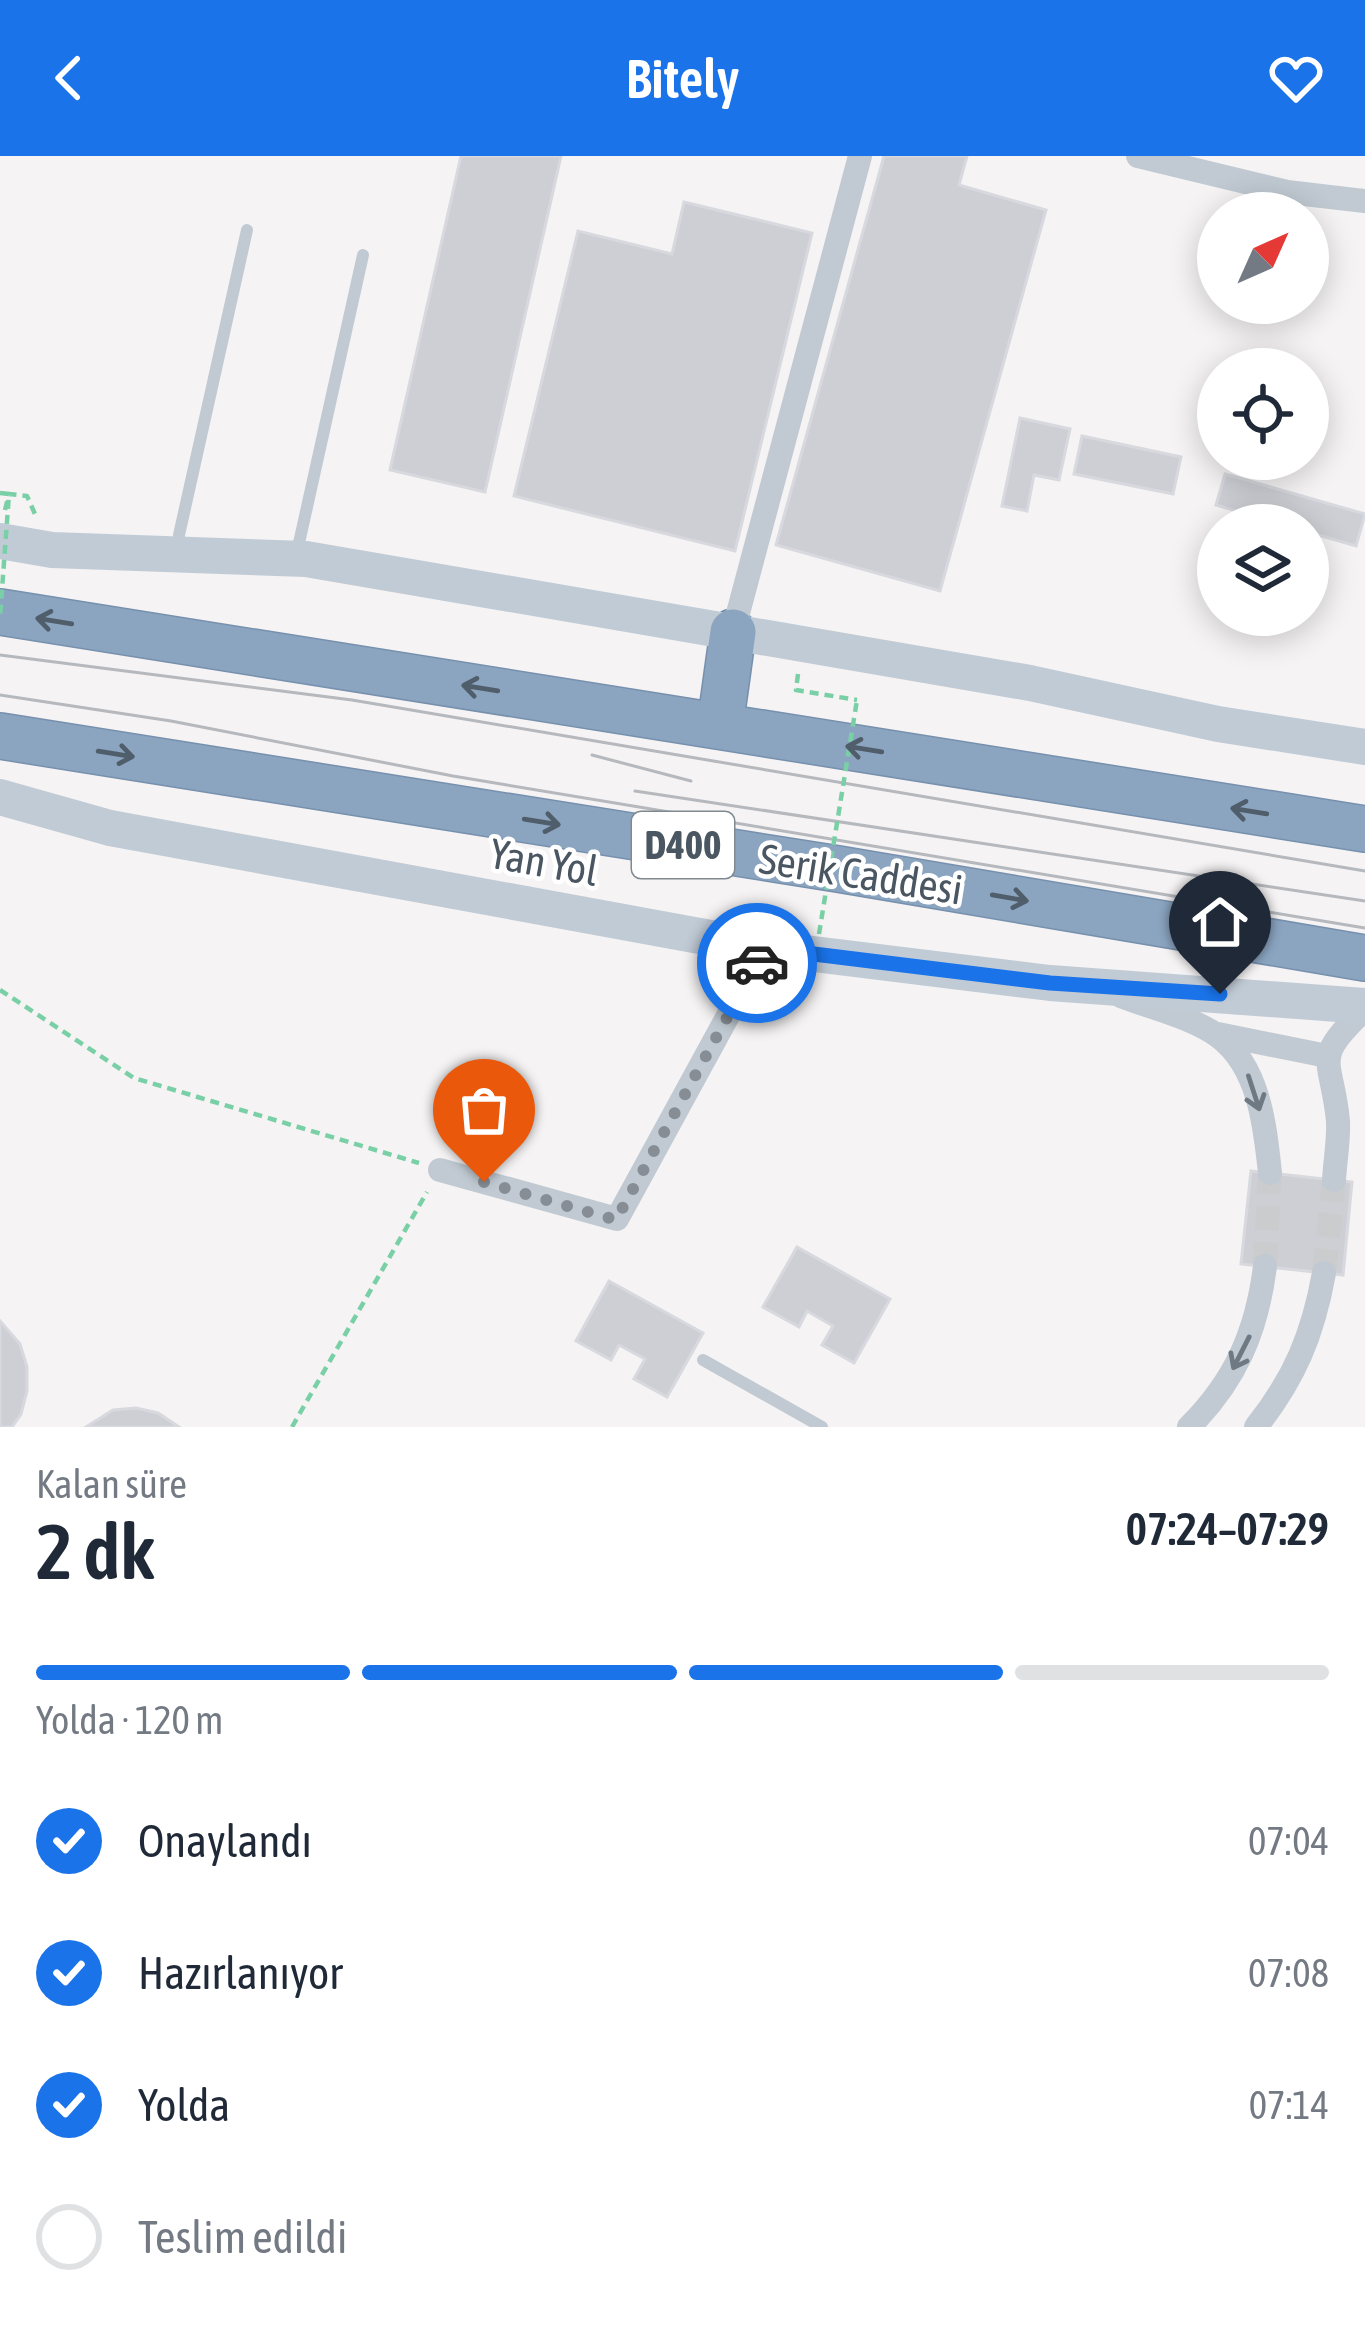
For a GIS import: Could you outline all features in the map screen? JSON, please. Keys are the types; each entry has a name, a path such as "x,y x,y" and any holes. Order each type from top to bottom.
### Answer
{"highway":[{"path":"0,615 1365,829"},
{"path":"720,726 733,632"},
{"name":"Serik Caddesi","path":"0,736 1365,958"}],"street":[{"path":"733,632 860,156"},
{"path":"1138,156 1287,192 1365,201"},
{"path":"0,537 52,550 296,559 1030,683 1218,724 1365,747"},
{"name":"Yan Yol","path":"0,796 110,828 765,948 1097,986 1365,1008"},
{"path":"440,1170 616,1220 765,948"},
{"path":"1097,986 1216,1034 1327,1055"},
{"path":"1334,1180 1338,1122 1327,1055 1337,1036 1365,1008"},
{"path":"1216,1034 1243,1060 1257,1097 1270,1173"},
{"path":"1189,1427 1246,1352 1261,1299 1264,1266"},
{"path":"1256,1427 1275,1404 1313,1330 1324,1273"}],"lane":[{"path":"179,555 179,535 247,230"},
{"path":"296,559 363,255"},
{"path":"704,1360 822,1427"}],"path":[{"path":"0,493 27,496"},
{"path":"0,537 9,494"},
{"path":"0,615 9,494"},
{"path":"796,690 857,700 818,934"},
{"path":"0,990 134,1078 440,1170 292,1427"}],"building":[{"path":"461,156 561,156 485,492 390,470"},
{"path":"884,156 967,156 959,185 1046,210 940,591 776,545"},
{"path":"684,202 812,233 735,551 514,496 578,231 672,254"},
{"path":"1020,418 1070,429 1059,480 1034,475 1027,511 1002,506"},
{"path":"1082,436 1181,457 1173,494 1074,474"},
{"path":"1223,480 1246,480 1365,514 1356,546 1329,538 1329,504 1216,504"},
{"path":"1251,1171 1352,1182 1343,1275 1241,1264"},
{"path":"797,1247 890,1299 854,1363 822,1345 833,1326 807,1311 799,1327 763,1307"},
{"path":"609,1281 703,1333 667,1397 634,1379 645,1359 619,1345 611,1360 576,1341"},
{"path":"0,1321 20,1344 27,1367 27,1391 12,1427 0,1427"},
{"path":"113,1410 158,1413 179,1427 86,1427"}],"tunnel":[{"path":"1265,1266 1270,1173"},
{"path":"1324,1273 1334,1180"}],"tram line":[{"path":"0,655 352,700 1365,871"},
{"path":"0,695 171,721 453,776 1365,928"},
{"path":"592,755 691,781"},
{"path":"635,791 1365,901"}],"way so far":[{"path":"484,1182 616,1220 757,963"}],"route":[{"path":"757,963 765,948 1050,983 1220,994"}]}
